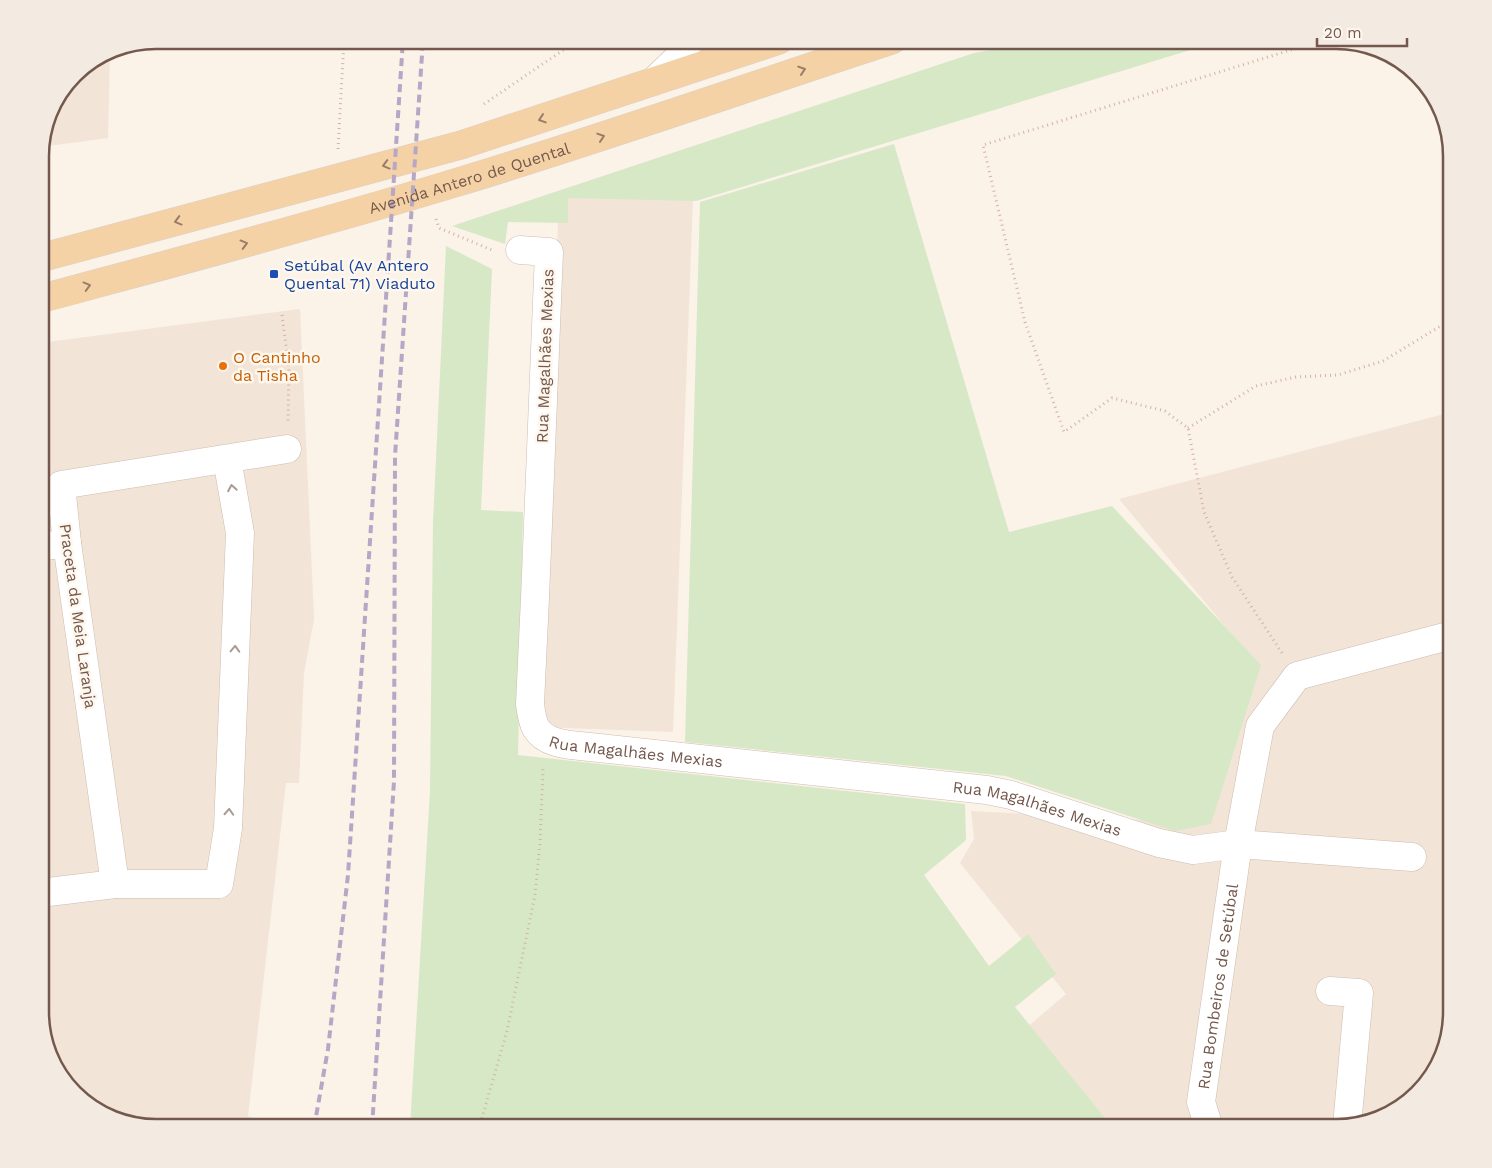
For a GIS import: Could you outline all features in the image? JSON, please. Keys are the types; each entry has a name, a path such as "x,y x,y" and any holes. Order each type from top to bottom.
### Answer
{"main road":[{"name":"Avenida Antero de Quental","path":"49,256 461,145 752,49"},
{"name":"Avenida Antero de Quental","path":"49,297 260,240 458,182 595,139 865,49"}],"street":[{"path":"654,81 678,58 684,49"},
{"name":"Rua Magalhães Mexias","path":"520,250 549,252 530,704 532,719 536,728 545,738 590,747 987,790 1037,803 1159,842 1193,850 1238,844 1412,856"},
{"name":"Praceta da Meia Laranja","path":"115,884 53,545 61,485 287,449"},
{"path":"49,892 115,884 219,884 228,828 240,533 227,459"},
{"path":"1297,676 1443,637"},
{"name":"Rua Bombeiros de Setúbal","path":"1206,1119 1201,1102 1238,844 1260,726 1297,676"},
{"path":"1330,991 1359,993 1347,1118"}],"path":[{"path":"338,155 344,49"},
{"path":"483,106 565,49"},
{"path":"1294,49 983,145 1025,322 1064,432 1112,398 1165,410 1188,428 1204,512 1232,577 1297,676"},
{"path":"435,216 439,228 507,256 520,250"},
{"path":"282,315 289,369 287,449"},
{"path":"1188,428 1256,386 1296,377 1338,375 1382,360 1443,324"},
{"path":"482,1119 507,1031 534,895 540,842 545,738"}],"shaded area":[{"path":"110,59 108,138 49,146 52,128 67,96 85,75"},
{"path":"559,194 693,199 673,732 540,727"},
{"path":"300,309 314,619 304,673 299,783 286,783 248,1116 256,1119 156,1119 121,1114 102,1105 80,1088 60,1060 52,1040 49,1019 49,342"},
{"path":"1443,414 1442,1026 1438,1047 1429,1066 1421,1077 1412,1088 1396,1101 1371,1114 1336,1119 1086,1119 1017,1036 1066,994 960,863 974,839 971,811 1183,822 1244,649 1119,499"}],"green space":[{"path":"995,49 1194,49 696,201 568,198 568,223 508,222 505,244 452,226 974,53"},
{"path":"894,144 1009,532 1112,506 1261,665 1211,824 1175,831 1006,776 685,742 700,202"},
{"path":"446,246 492,269 481,510 523,512 518,755 965,804 966,840 924,875 989,966 1028,934 1056,974 1015,1007 1106,1119 411,1119 430,791 433,523"}],"railway":[{"path":"316,1119 328,1049 348,875 402,49"},
{"path":"373,1119 394,781 395,456 422,49"}],"place":[{"name":"Setúbal (Av Antero Quental 71) Viaduto","path":"274,274"},
{"name":"O Cantinho da Tisha","path":"223,366"}]}
